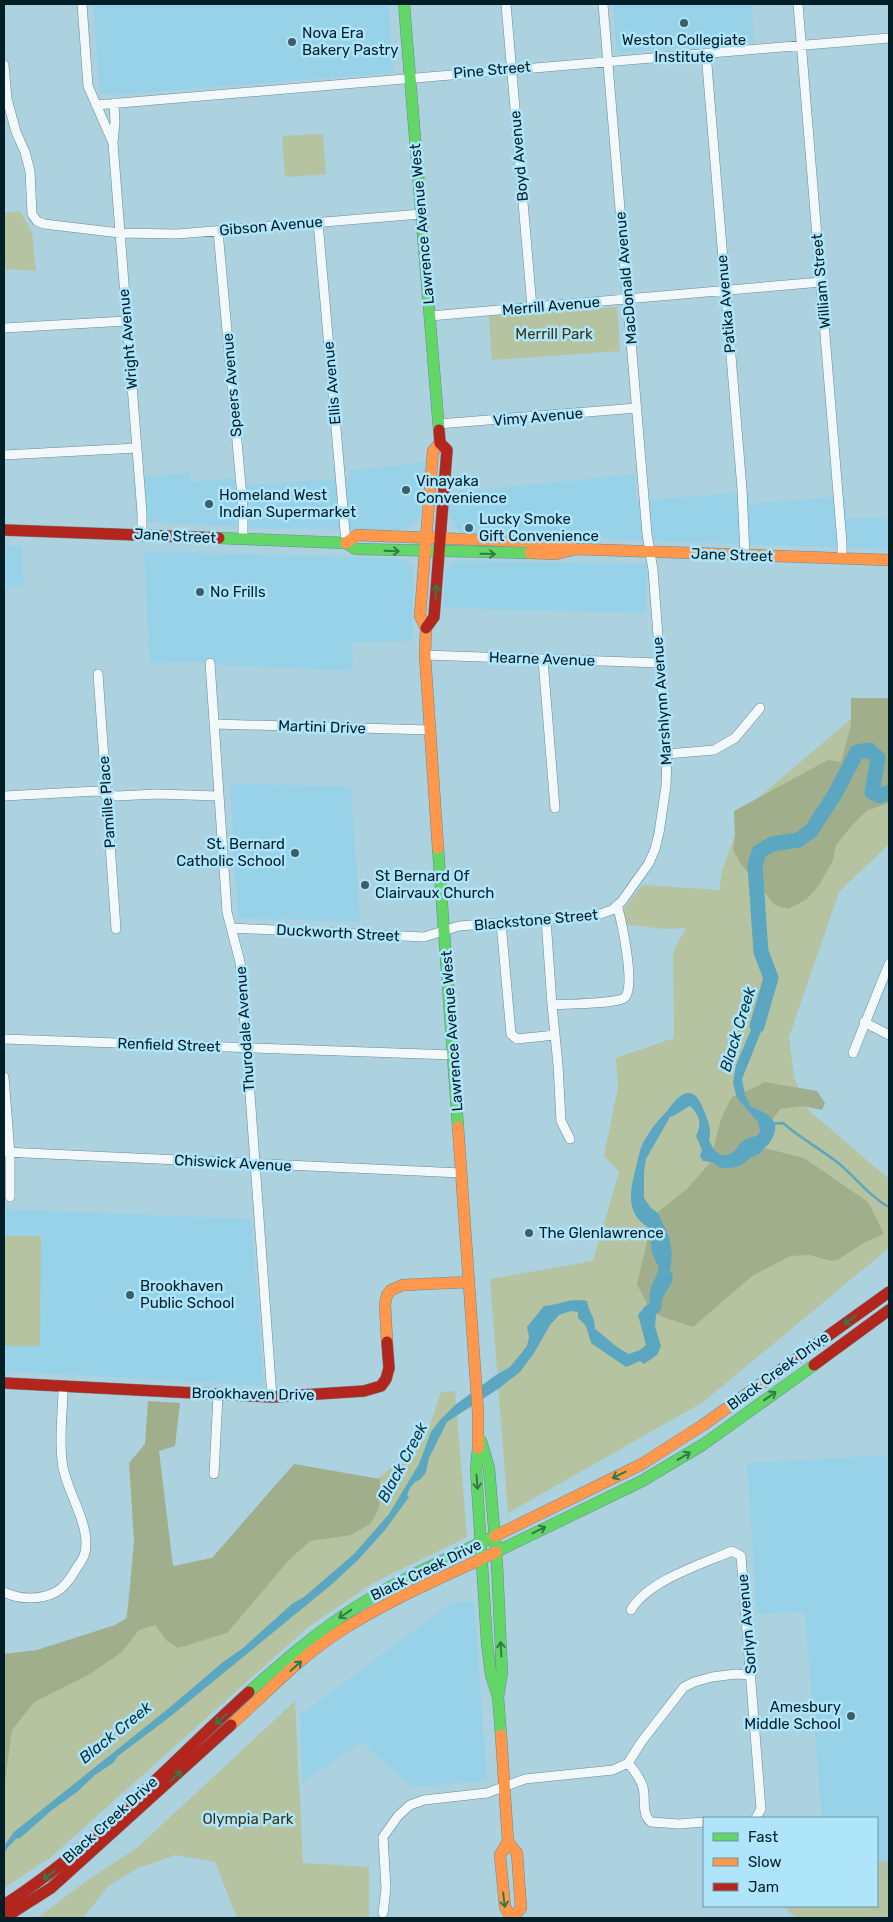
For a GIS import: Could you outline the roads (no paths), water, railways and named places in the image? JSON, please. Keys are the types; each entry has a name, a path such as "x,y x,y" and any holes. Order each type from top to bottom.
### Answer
{"main road":[{"name":"Lawrence Avenue West","path":"404,4 438,424 440,443 446,450 434,616 426,628"},
{"name":"Lawrence Avenue West","path":"440,443 433,451 420,616 426,628 425,655 478,1412 479,1434 476,1469 487,1643 491,1675 498,1697"},
{"name":"Jane Street","path":"4,530 346,544 356,550 439,553 556,554 576,549"},
{"name":"Jane Street","path":"346,544 357,535 557,543 576,549 889,560"},
{"name":"Brookhaven Drive","path":"4,1383 272,1397 364,1391 381,1386 386,1379 389,1368 385,1309 388,1292 393,1287 398,1286 469,1282"},
{"name":"Black Creek Drive","path":"4,1905 50,1874 86,1844 256,1686 320,1631 372,1596 642,1464 703,1425 889,1292"},
{"name":"Black Creek Drive","path":"4,1918 51,1888 302,1661 340,1631 389,1603 642,1481 704,1444 889,1310"},
{"name":"Lawrence Avenue West","path":"479,1434 489,1468 495,1536 502,1673 498,1697 503,1787 508,1842 517,1853 519,1877 521,1908 512,1918 505,1907 500,1855 508,1842"}],"street":[{"name":"Wright Avenue","path":"82,4 88,86 113,143"},
{"name":"Boyd Avenue","path":"506,4 532,307"},
{"name":"MacDonald Avenue","path":"603,4 650,552"},
{"name":"William Street","path":"798,4 842,559"},
{"name":"Pine Street","path":"96,105 889,38"},
{"name":"Patika Avenue","path":"706,53 746,555"},
{"name":"Gibson Avenue","path":"4,65 7,99 30,171 32,214 37,221 44,224 120,233 177,234 421,214"},
{"name":"Wright Avenue","path":"114,102 113,143 142,535"},
{"name":"Ellis Avenue","path":"318,222 346,544"},
{"name":"Speers Avenue","path":"218,231 243,508 243,539"},
{"name":"Merrill Avenue","path":"430,316 821,282"},
{"path":"4,328 126,320"},
{"name":"Vimy Avenue","path":"438,424 637,408"},
{"path":"4,455 137,448"},
{"name":"Marshlynn Avenue","path":"650,552 667,754 666,786 655,849"},
{"name":"Hearne Avenue","path":"425,655 660,663"},
{"path":"543,660 555,808"},
{"name":"Thurodale Avenue","path":"210,663 227,912 240,962 272,1397"},
{"name":"Pamille Place","path":"98,674 116,930"},
{"path":"667,754 714,750 735,738 760,708"},
{"name":"Martini Drive","path":"214,724 430,730"},
{"path":"4,796 96,792 117,796 157,794 218,796"},
{"name":"Blackstone Street","path":"445,931 459,926 597,916 606,913 617,905 639,878 649,863 655,849"},
{"path":"552,1006 605,1002 623,999 626,996 628,963 624,931 617,905"},
{"path":"546,919 561,1121 570,1139"},
{"path":"501,923 511,1034 517,1039 555,1035"},
{"name":"Duckworth Street","path":"230,928 424,937 445,931"},
{"path":"852,1053 889,964"},
{"path":"864,1022 889,1035"},
{"name":"Renfield Street","path":"4,1038 246,1049 453,1055"},
{"path":"4,1078 10,1197"},
{"name":"Chiswick Avenue","path":"7,1152 461,1173"},
{"path":"4,1592 15,1596 34,1598 54,1593 68,1581 84,1555 86,1540 83,1524 65,1478 62,1461 63,1387"},
{"path":"214,1474 218,1395"},
{"name":"Sorlyn Avenue","path":"631,1610 642,1596 652,1588 732,1551 741,1556 761,1809 757,1817"},
{"path":"383,1913 386,1888 383,1837 398,1816 410,1805 424,1800 487,1793 524,1780 613,1770 628,1763 642,1741 684,1687 712,1677 736,1674 751,1675"},
{"path":"628,1763 643,1788 645,1814 651,1822 679,1824 703,1822"},
{"path":"502,1880 519,1877"}],"waterway":[{"name":"Black Creek","path":"757,1026 771,978 761,952 755,865 759,852 772,844 798,840 811,831 835,794 857,752 869,750 878,758 872,792 880,796 889,792"},
{"path":"771,1124 783,1123 837,1162 873,1196 887,1206"}],"place":[{"name":"Weston Collegiate Institute","path":"684,23"},
{"name":"Nova Era Bakery Pastry","path":"292,42"},
{"name":"Vinayaka Convenience","path":"406,490"},
{"name":"Homeland West Indian Supermarket","path":"209,504"},
{"name":"Lucky Smoke Gift Convenience","path":"469,528"},
{"name":"No Frills","path":"200,592"},
{"name":"St. Bernard Catholic School","path":"295,853"},
{"name":"St Bernard Of Clairvaux Church","path":"365,885"},
{"name":"The Glenlawrence","path":"529,1233"},
{"name":"Brookhaven Public School","path":"130,1295"},
{"name":"Amesbury Middle School","path":"851,1716"}],"park label":[{"name":"Merrill Park","path":"554,334"},
{"name":"Olympia Park","path":"248,1819"}]}
